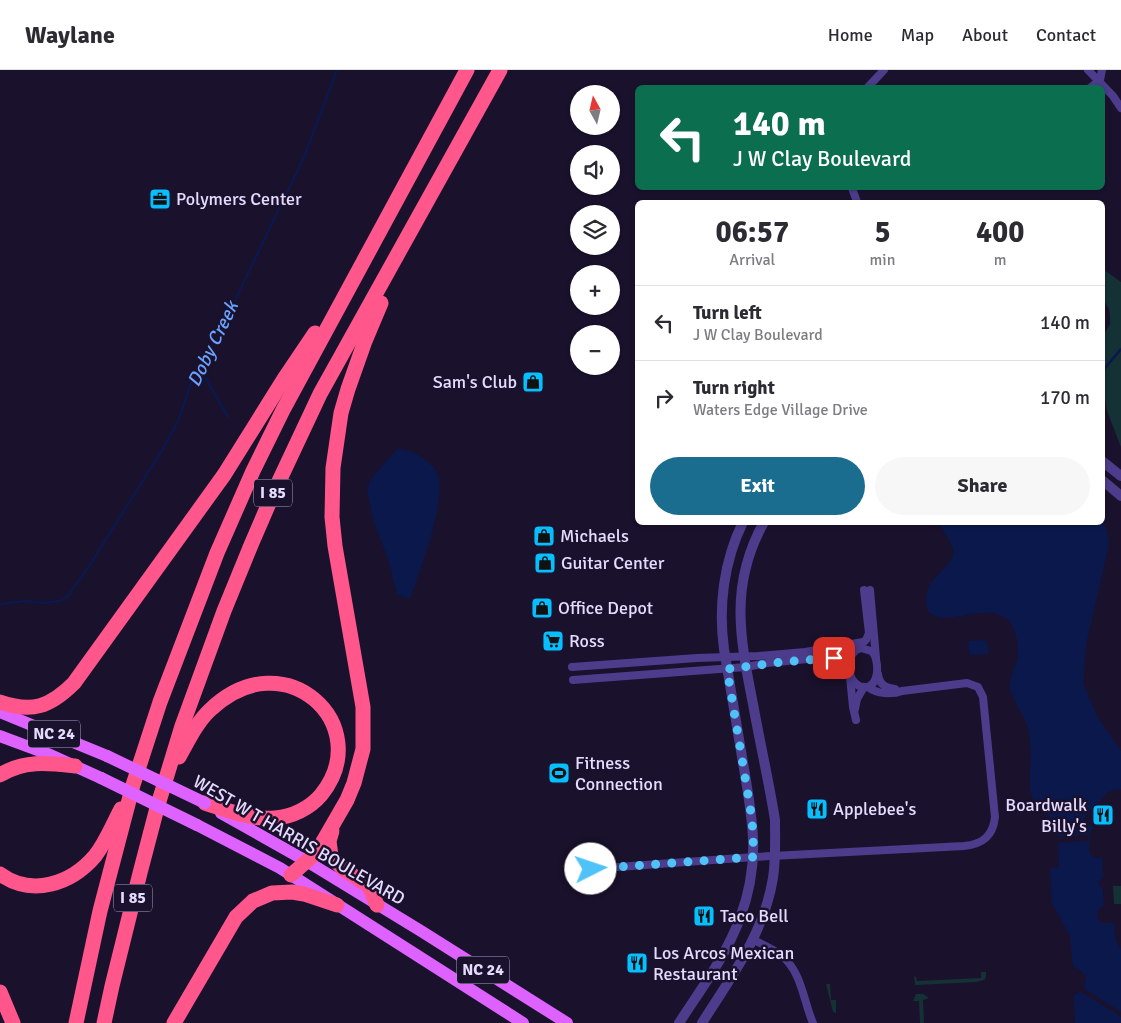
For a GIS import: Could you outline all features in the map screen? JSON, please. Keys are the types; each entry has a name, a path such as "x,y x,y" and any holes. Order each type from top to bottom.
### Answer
{"highway":[{"name":"I 85","path":"76,1023 103,902 133,785 175,661 221,544 253,471 279,419 467,70"},
{"name":"I 85","path":"104,1023 157,808 182,726 224,611 273,494 320,394 500,70"},
{"path":"291,875 308,862 317,852 337,818 354,783 363,749 364,729 360,686 335,546 332,468 341,413 357,361 414,226"},
{"path":"0,702 14,707 33,707 53,701 74,683 224,475 284,379 359,268"},
{"path":"168,775 198,724 209,711 221,700 242,688 263,682 281,683 298,688 315,699 328,716 338,743 334,772 330,782 317,799 299,812 276,818 251,816 205,803"},
{"path":"0,775 9,769 32,763 75,766"},
{"path":"0,874 19,884 32,887 54,884 66,880 77,873 100,848 133,785"},
{"path":"337,818 329,841 331,856 343,869 369,886 377,905"},
{"path":"174,1023 236,917 254,900 272,893 292,892 337,905"},
{"path":"0,992 13,1023"}],"main road":[{"name":"WEST W T HARRIS BOULEVARD","path":"0,712 107,756 205,803 308,862 422,931 567,1023"},
{"name":"WEST W T HARRIS BOULEVARD","path":"0,736 75,766 232,842 291,875 523,1023"}],"street":[{"path":"870,85 884,70"},
{"path":"1088,70 1099,84"},
{"path":"1099,84 1102,70"},
{"path":"1105,89 1113,96 1121,108"},
{"path":"1105,463 1121,476"},
{"path":"1105,483 1121,496"},
{"path":"679,1023 717,964 733,934 747,898 754,857 752,819 725,656 721,611 724,580 732,549 742,525"},
{"path":"702,1023 754,940 768,902 773,878 775,820 741,634 741,595 750,557 763,525"},
{"path":"591,869 754,857 964,846 982,842 990,835 994,827 995,817 982,692 978,687 967,683 902,690 886,688 880,682 878,673 867,590 869,629 867,637 850,657 853,707 856,720"},
{"path":"573,680 727,669 745,662 855,645 863,642"},
{"path":"856,650 866,649 874,654 876,658"},
{"path":"572,667 725,656 745,662 767,663 828,657 843,661 854,684 886,693 897,693 902,690"},
{"path":"855,710 858,699 866,687 876,681 878,673"},
{"path":"754,940 777,952 791,966 797,976 813,1023"}],"green space":[{"path":"1105,270 1121,282 1121,447 1107,411 1105,400 1105,333 1110,324 1109,309 1105,302"},
{"path":"1113,886 1121,886 1121,904 1114,904"},
{"path":"981,972 986,972 986,977 984,980 976,982 915,985 914,976 917,981 981,978"},
{"path":"826,984 830,984 831,1000 836,1000 836,1013 833,1012"},
{"path":"916,994 923,994 929,998 923,1000 924,1023 920,1023 919,1001 913,1001"}],"shaded area":[{"path":"399,449 416,454 430,464 437,473 439,485 439,500 432,534 411,597 406,598 397,594 389,562 374,522 367,490 371,479 395,451"},
{"path":"940,525 1105,525 1108,536 1108,549 1086,645 1083,683 1097,716 1121,751 1121,789 1108,792 1083,819 1094,828 1089,833 1091,842 1089,844 1089,853 1095,858 1102,857 1103,877 1099,885 1103,889 1104,906 1098,910 1097,917 1102,923 1114,923 1116,940 1121,949 1121,1023 1075,1023 1074,995 1083,990 1086,980 1082,971 1073,967 1070,936 1052,903 1050,868 1059,867 1057,836 1051,819 1037,805 1031,793 1031,750 1028,731 1010,689 1011,678 1018,655 1018,645 1011,624 999,615 988,613 945,618 936,616 928,611 926,599 928,589 932,581 949,563 952,557 953,550"},
{"path":"986,640 989,651 987,654 970,655 969,641"}],"pier":[{"path":"1089,835 1089,841 1055,843 1054,837"},
{"path":"1082,987 1121,1012 1121,1017 1080,991"}],"waterway":[{"name":"Doby Creek","path":"0,604 26,601 43,603 60,601 68,596 91,563 161,452 179,419 191,383 227,317 304,157 337,70"},
{"path":"1105,368 1121,349"},
{"path":"199,367 228,417"}],"place":[{"name":"Polymers Center","path":"160,199"},
{"name":"Sam's Club","path":"533,382"},
{"name":"Michaels","path":"544,536"},
{"name":"Guitar Center","path":"545,563"},
{"name":"Office Depot","path":"542,608"},
{"name":"Ross","path":"553,641"},
{"name":"Fitness Connection","path":"559,773"},
{"name":"Applebee's","path":"817,809"},
{"name":"Boardwalk Billy's","path":"1103,815"},
{"name":"Taco Bell","path":"704,916"},
{"name":"Los Arcos Mexican Restaurant","path":"637,963"}],"route":[{"path":"591,869 754,857 752,819 727,669 767,663 834,658"}]}
